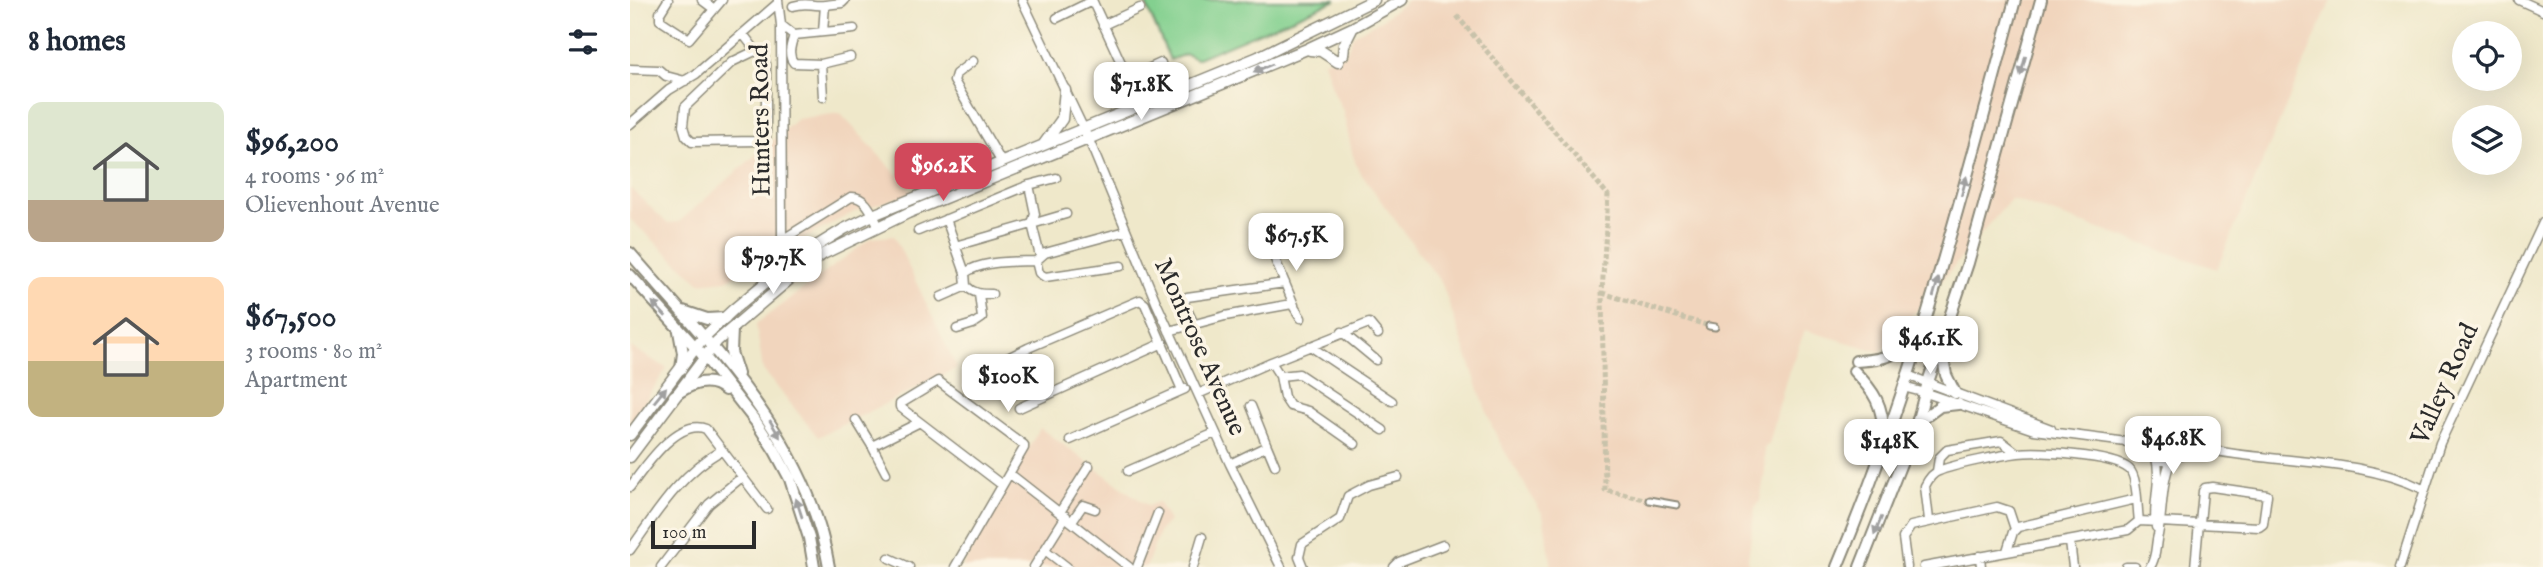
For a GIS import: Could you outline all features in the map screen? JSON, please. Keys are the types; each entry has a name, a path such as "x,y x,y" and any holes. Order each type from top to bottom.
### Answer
{"main road":[{"path":"1837,567 1883,453 1926,322 2015,0"},
{"path":"1860,567 1917,423 1926,387 1968,263 2041,0"},
{"path":"630,253 704,338 708,353 756,422 789,479 809,538 814,567"},
{"path":"630,275 696,348 708,353 751,394"},
{"path":"680,310 698,318 725,318"},
{"path":"1883,453 1882,409 1855,366 1896,354 1926,322"},
{"path":"732,329 732,362 770,421 800,475 810,499 829,567"},
{"path":"679,331 683,353 681,369"},
{"path":"1941,345 1946,375 1955,393"},
{"path":"674,396 695,384 716,384 723,387 756,422"},
{"path":"1917,423 1940,407 1958,404"}],"street":[{"path":"668,0 660,13 660,20 689,39 722,0"},
{"path":"702,0 714,9"},
{"path":"793,6 805,2 825,5 842,3 845,0"},
{"name":"Montrose Avenue","path":"1022,0 1089,140 1215,433 1281,567"},
{"path":"630,457 708,353 732,329 791,278 876,220 1002,163 1256,58 1374,0"},
{"path":"630,435 704,338 789,263 833,235 1089,140 1307,49 1402,0"},
{"path":"2519,0 2543,11"},
{"path":"630,124 669,90 696,74 778,1"},
{"name":"Hunters Road","path":"778,1 781,25 782,240 851,197 859,197 864,201 876,220"},
{"path":"1057,18 1092,1 1128,78 1161,63"},
{"path":"823,32 825,5"},
{"path":"1103,24 1140,8"},
{"path":"781,25 794,35 853,29"},
{"path":"1307,49 1340,58 1352,28"},
{"path":"743,34 766,64 766,138 759,141 692,142 686,136 683,126 685,107 732,62 750,55 754,49"},
{"path":"794,35 790,48 793,62 821,64 850,57"},
{"path":"973,61 956,74 954,81 1002,163"},
{"path":"821,64 823,97"},
{"path":"630,69 659,71 666,76 685,81"},
{"path":"1041,147 1062,119 1065,90"},
{"path":"918,231 1029,186 1056,178"},
{"path":"1029,186 1035,215 1032,224 1039,274 1045,277 1121,267"},
{"path":"955,246 1066,214"},
{"path":"946,219 965,273 966,286"},
{"name":"Valley Road","path":"2400,567 2423,489 2445,433 2543,223"},
{"path":"965,273 985,266 1038,259 1126,231"},
{"path":"1272,252 1301,318"},
{"path":"1194,324 1184,303 1187,297 1285,283"},
{"path":"966,286 979,294 992,294"},
{"path":"941,297 966,286"},
{"path":"957,329 982,318 979,294"},
{"path":"973,375 1137,300 1145,303 1182,390"},
{"path":"1169,331 1225,316 1294,305"},
{"path":"1198,394 1369,323 1378,334"},
{"path":"1342,332 1376,360"},
{"path":"1019,408 1163,344"},
{"path":"1310,346 1392,401"},
{"path":"1271,362 1280,376 1284,397 1290,405 1308,411 1354,444"},
{"path":"1280,376 1299,374 1383,430"},
{"path":"1907,375 1958,404 2025,428 2126,442 2152,439 2164,431 2173,434 2179,446 2162,482 2155,558 2150,567"},
{"path":"955,567 1002,485 1024,445 942,383 934,382 900,404 918,423 1002,485"},
{"path":"1070,440 1194,385"},
{"path":"1903,387 1926,387 1955,393 2061,433"},
{"path":"1251,406 1275,465"},
{"path":"856,420 886,473"},
{"path":"872,446 918,423"},
{"path":"630,487 653,455 687,429 698,426 706,429 767,509"},
{"path":"1128,471 1215,433"},
{"path":"2152,439 2153,455 2162,482"},
{"path":"2177,439 2213,451 2370,471 2406,481 2423,489"},
{"path":"1930,520 1925,486 1937,471 1939,458 1947,450 2001,441 2017,453"},
{"path":"2126,442 2163,461 2213,451"},
{"path":"1230,464 1267,446"},
{"path":"630,550 678,484 693,469 722,450"},
{"path":"1937,471 2017,453 2082,456 2117,463 2132,472 2138,521"},
{"path":"1034,567 1066,517 1089,466"},
{"path":"661,567 709,504 743,477"},
{"path":"1014,477 1129,567"},
{"path":"1303,567 1300,550 1307,539 1340,519 1348,496 1370,485 1398,478"},
{"path":"1924,567 2128,530 2138,521 2200,523 2262,526 2267,495 2212,486 2205,488 2200,523 2195,567"},
{"path":"2015,529 2026,524 2136,499"},
{"path":"1649,500 1677,506"},
{"path":"1066,517 1083,505 1095,509"},
{"path":"1907,567 1903,538 1911,526 1930,520 2004,508 2009,511 2015,529 2007,551"},
{"path":"1137,567 1158,513"},
{"path":"1192,567 1202,537"},
{"path":"2070,542 2073,567"},
{"path":"1394,567 1407,558 1443,545"},
{"path":"1045,550 1061,565"},
{"path":"1980,556 1981,567"},
{"path":"889,558 909,567"},
{"path":"2126,567 2135,567"}],"shaded area":[{"path":"1408,0 2331,0 2217,269 2011,199 1881,352 1805,330 1787,376 1769,444 1764,448 1765,471 1760,501 1755,507 1747,567 1552,567 1543,515 1491,424 1442,284 1359,171 1343,111 1333,91 1324,60 1345,55 1353,35 1381,20"},
{"path":"840,113 914,193 856,211 726,280 700,283 630,219 630,188 667,223 679,222 797,119"},
{"path":"894,236 957,368 818,437 763,370 756,324 871,238"},
{"path":"630,347 667,368 630,424"},
{"path":"1040,428 1148,506 1158,502 1169,521 1160,530 1146,567 962,567"}],"green space":[{"path":"1144,0 1336,0 1196,59 1186,54 1170,60"}],"tunnel":[{"path":"1457,16 1608,195 1602,293 1605,490 1649,500"},
{"path":"1602,293 1709,326"}]}
